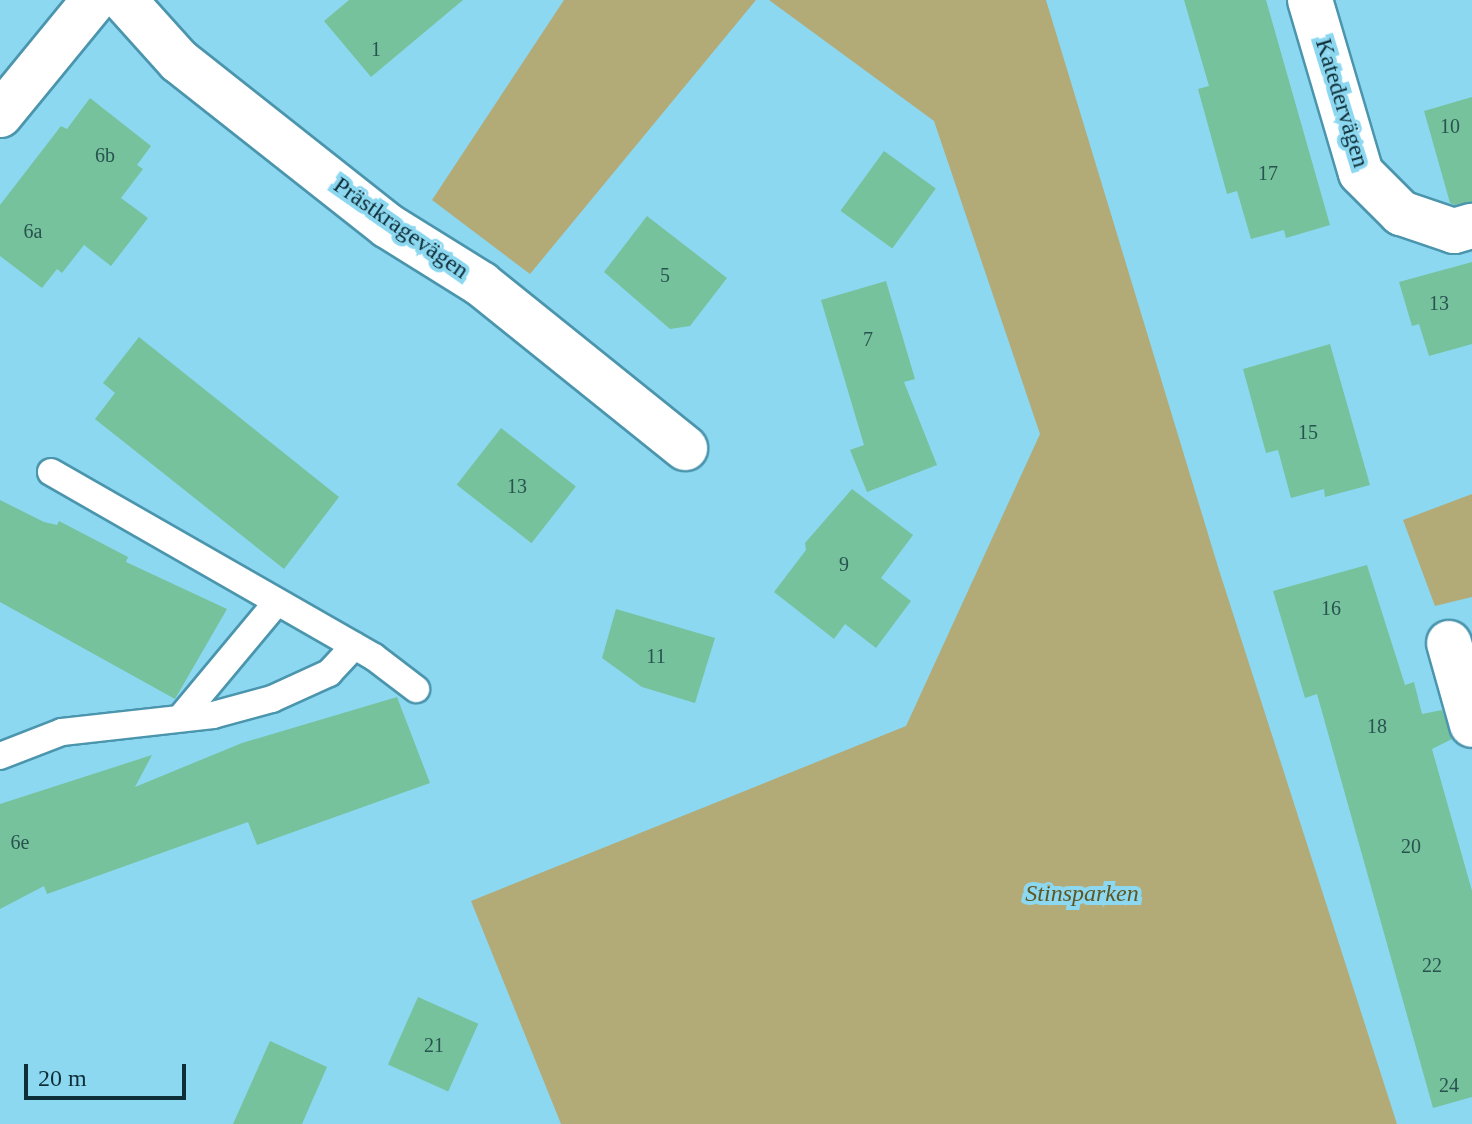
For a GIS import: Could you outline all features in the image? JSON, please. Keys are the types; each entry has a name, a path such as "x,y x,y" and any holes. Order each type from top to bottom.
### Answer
{"street":[{"path":"0,115 94,0"},
{"name":"Prästkragevägen","path":"124,0 179,61 388,226 481,284 685,448"},
{"name":"Katedervägen","path":"1310,0 1361,173 1401,213 1454,231 1472,226"},
{"path":"1449,643 1472,725"}],"lane":[{"path":"51,472 354,646 416,689"},
{"path":"182,716 276,603"},
{"path":"0,756 62,732 182,716 213,715 272,699 329,673 354,646"}],"green space":[{"path":"564,0 756,0 530,274 432,200"},
{"name":"Stinsparken","path":"769,0 1046,0 1219,570 1397,1124 561,1124 471,901 906,726 1040,434 934,121"},
{"path":"1472,494 1472,597 1435,606 1403,520"}],"building":[{"path":"349,0 463,0 371,77 324,21"},
{"path":"1184,0 1266,0 1330,225 1286,238 1284,230 1251,239 1237,191 1227,194 1198,89 1209,86"},
{"path":"1472,97 1472,202 1455,205 1450,203 1424,111"},
{"path":"90,98 151,146 137,165 143,169 121,198 148,218 111,266 84,245 62,273 57,269 42,288 0,256 0,205 61,126 67,129"},
{"path":"884,151 936,189 892,248 841,211"},
{"path":"647,216 727,278 690,326 670,329 604,272"},
{"path":"1472,262 1472,344 1429,356 1419,324 1412,326 1399,282"},
{"path":"886,281 915,379 904,382 937,465 867,492 850,450 864,445 821,300"},
{"path":"139,337 339,497 284,569 95,419 115,393 103,383"},
{"path":"1330,344 1370,485 1325,497 1324,489 1291,498 1278,450 1266,453 1243,369"},
{"path":"501,428 576,486 532,543 457,485"},
{"path":"852,489 913,535 881,578 911,601 876,648 845,624 834,639 774,592 806,550 805,543"},
{"path":"0,500 44,522 57,525 59,521 128,557 126,562 227,609 175,699 0,602"},
{"path":"1367,565 1405,685 1414,682 1422,714 1442,710 1452,739 1432,749 1472,891 1472,1097 1433,1108 1317,694 1305,698 1273,591"},
{"path":"616,609 715,638 695,703 642,687 602,658"},
{"path":"397,697 430,783 257,845 248,822 47,894 44,886 0,909 0,804 152,755 135,787 242,743"},
{"path":"418,997 478,1024 448,1091 388,1065"},
{"path":"270,1041 327,1067 302,1124 233,1124"}]}
